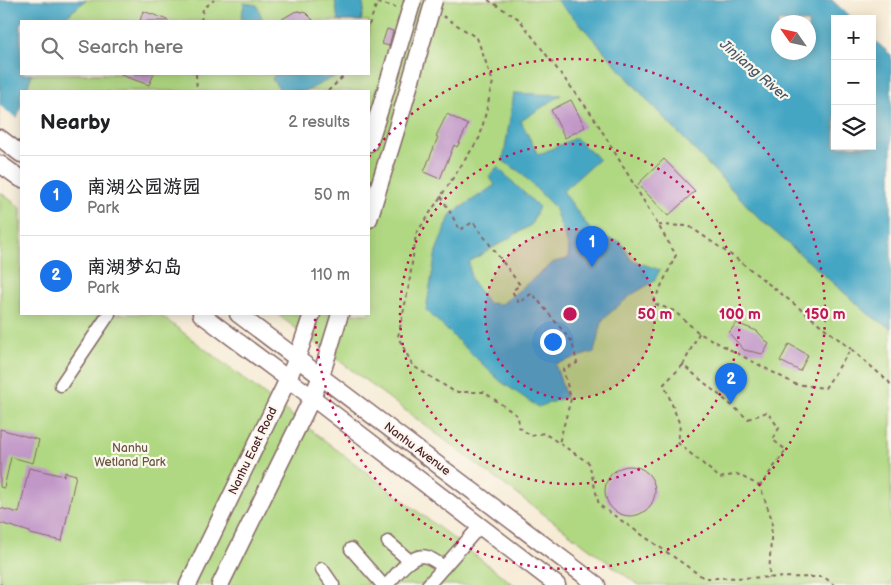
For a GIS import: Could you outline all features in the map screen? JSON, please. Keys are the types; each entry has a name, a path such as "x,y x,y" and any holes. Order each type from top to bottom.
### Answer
{"main road":[{"path":"370,140 413,0"},
{"path":"370,216 434,0"},
{"path":"0,138 20,153"},
{"path":"0,164 20,178"},
{"name":"Nanhu Avenue","path":"202,315 557,585"},
{"name":"Nanhu Avenue","path":"239,315 597,585"},
{"name":"Nanhu East Road","path":"188,585 288,379 312,315"},
{"path":"220,585 312,398 321,376 340,315"}],"lane":[{"path":"61,385 108,315"},
{"path":"428,585 480,526"},
{"path":"388,542 410,561"},
{"path":"351,549 383,585"},
{"path":"387,585 410,561 419,556 428,557 444,567"},
{"path":"322,569 333,585"}],"path":[{"path":"201,20 203,9 214,0"},
{"path":"375,0 377,3 396,7"},
{"path":"488,0 519,19 593,116 676,255 653,303 674,311 699,333 795,384 825,388 851,349"},
{"path":"370,22 377,3"},
{"path":"443,16 477,38 494,82 480,137 416,234 409,285 398,337 413,366 455,392 484,392 518,416 519,427 531,436 544,433 589,463 600,505 704,578 824,578 834,585"},
{"path":"196,75 197,90"},
{"path":"329,90 345,75"},
{"path":"441,196 460,230 473,222 520,285 512,291 519,302 532,293 572,342 577,363 563,369 571,399 559,443"},
{"path":"658,225 689,226 741,262 851,349 889,382 891,386"},
{"path":"699,333 683,366 664,384 680,424 678,442 720,478 737,474 760,486 772,520 768,578"},
{"path":"683,366 748,419 767,412 780,428 773,440 786,450 760,486"}],"green space":[{"path":"86,0 556,0 581,25 648,101 761,220 871,316 891,328 891,585 638,585 278,315 370,315 370,90 26,90 32,75 370,75 370,20 62,20"},
{"name":"Nanhu Wetland Park","path":"0,192 20,207 20,315 160,315 514,585 0,585"}],"water":[{"path":"0,0 86,0 62,20 20,20 20,75 32,75 26,90 20,90 20,109 0,170"},
{"path":"335,0 362,0 364,8 361,20 338,20"},
{"name":"Jinjiang River","path":"556,0 832,0 848,15 831,15 831,150 876,150 876,42 891,55 891,328 871,316 761,220 648,101 581,25"},
{"path":"244,3 257,5 263,20 241,20"},
{"path":"274,75 338,75 308,90 280,90 272,79"},
{"path":"514,93 561,95 521,121 538,155 575,138 599,159 563,191 594,235 621,242 631,260 660,270 653,282 631,295 603,319 594,352 555,364 566,397 538,407 500,381 426,310 436,251 451,214 495,185 489,177 497,167 539,207 531,225 469,262 471,279 488,303 502,304 554,262 568,259 569,248 554,207 520,172 503,161"}],"pier":[{"path":"0,106 19,120 2,171 0,172"}],"building":[{"path":"143,11 168,20 140,20"},
{"path":"294,12 306,13 313,20 281,20"},
{"path":"387,29 393,31 389,46 382,44"},
{"path":"121,75 154,75 149,85"},
{"path":"571,100 585,127 565,138 551,110"},
{"path":"447,114 468,125 457,147 454,145 440,179 424,172 438,137 436,136"},
{"path":"664,159 695,191 668,216 638,184"},
{"path":"736,323 757,331 769,344 763,354 744,350 729,333"},
{"path":"789,344 808,355 800,371 780,361"},
{"path":"0,429 39,440 33,463 11,457 4,488 0,487"},
{"path":"625,466 635,466 648,473 655,486 655,496 648,509 635,516 625,516 616,512 609,505 605,496 605,486 609,477 616,470"},
{"path":"29,468 64,476 65,472 76,475 62,541 30,534 30,532 0,523 0,508 19,513"}],"place":[{"name":"南湖公园游园","path":"592,267"},
{"name":"南湖梦幻岛","path":"731,404"}]}
